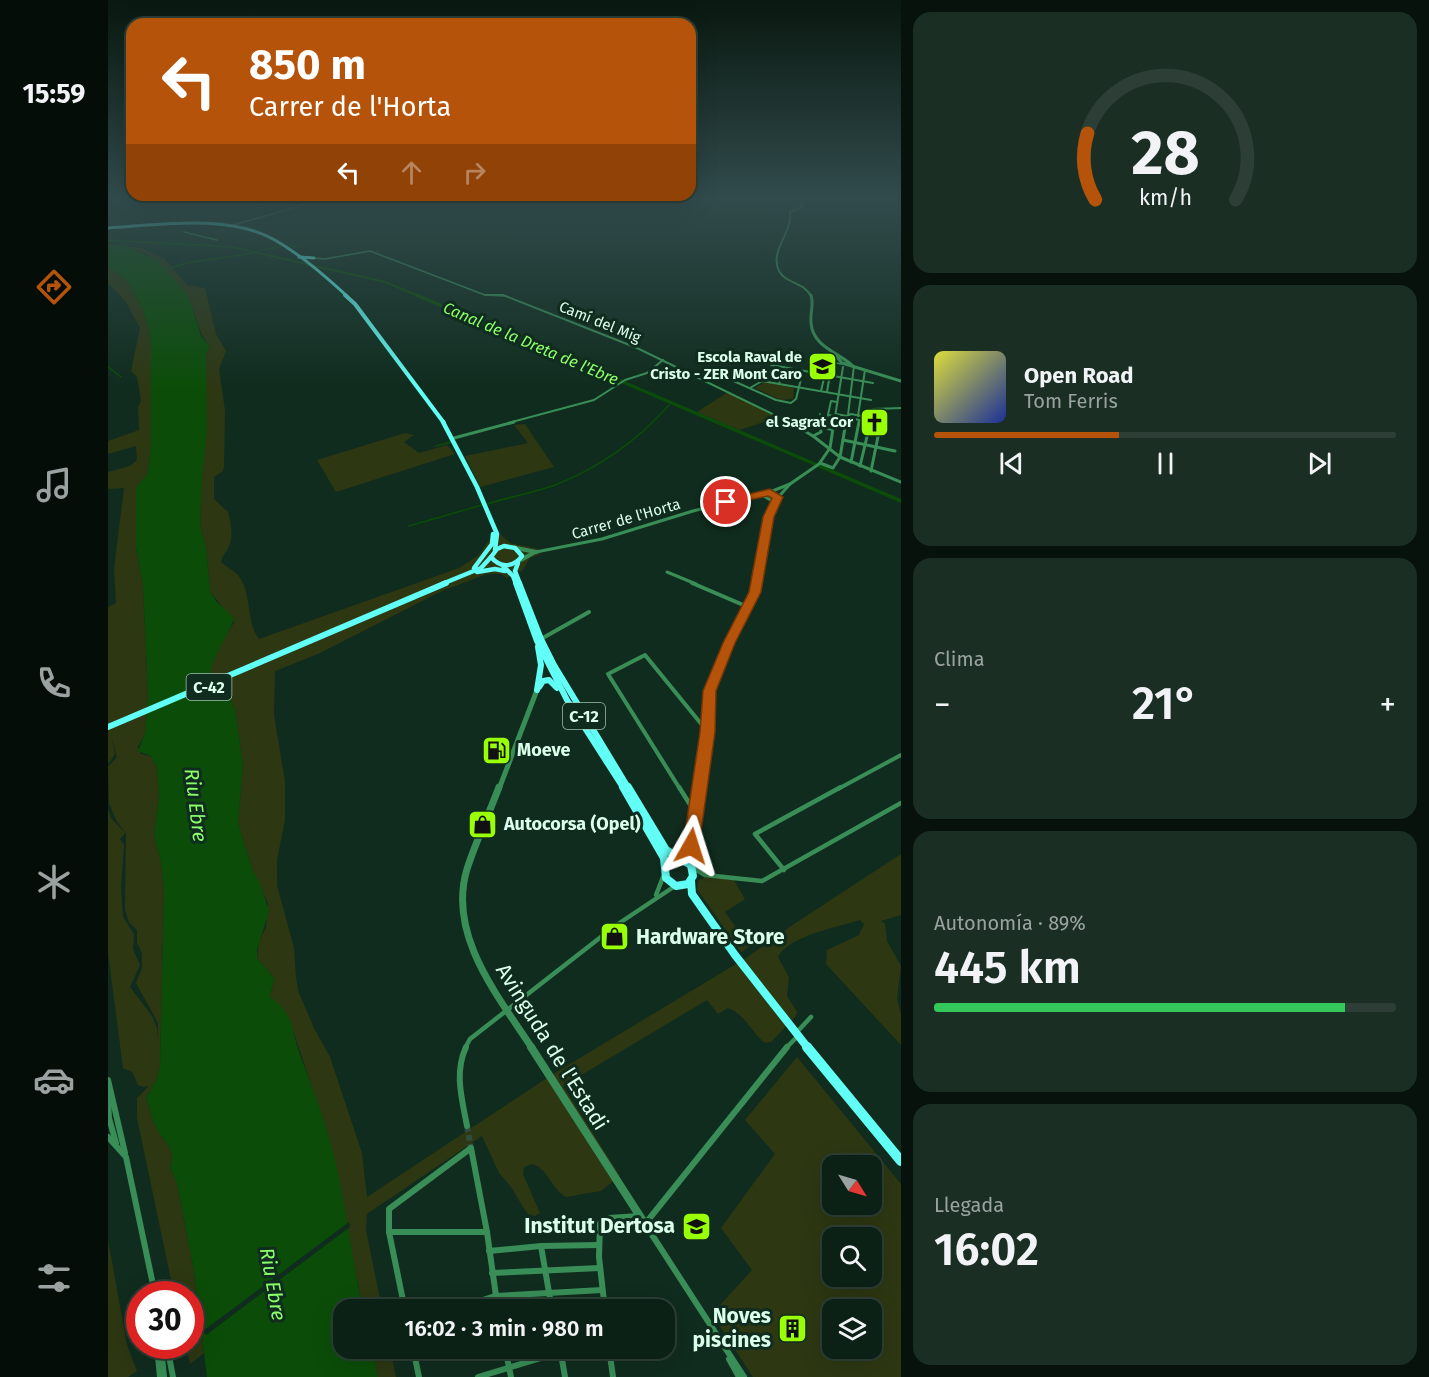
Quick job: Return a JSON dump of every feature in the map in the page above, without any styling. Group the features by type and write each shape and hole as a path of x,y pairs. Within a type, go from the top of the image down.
{"main road":[{"name":"C-12","path":"305,260 355,304 454,438 497,534 521,553 516,573 539,640 569,694 662,844 691,867"},
{"path":"452,579 474,567 489,549 494,536 489,523 490,518"},
{"path":"491,557 495,549 497,534"},
{"path":"495,549 513,547"},
{"name":"C-12","path":"491,557 512,573 539,640 567,700 664,858 663,875"},
{"name":"C-42","path":"108,729 484,566 491,557"},
{"path":"501,566 520,561"},
{"name":"C-42","path":"309,642 487,567 501,566"},
{"path":"477,572 495,568 505,571 516,584"},
{"path":"537,690 541,665 539,640"},
{"path":"537,690 543,681 552,680 567,700"},
{"path":"663,865 670,858 678,857"},
{"path":"691,867 693,894 735,955 797,1035 901,1161"},
{"path":"663,875 668,881 693,894"},
{"path":"676,886 691,881"}],"street":[{"name":"Camí del Mig","path":"394,260 485,295 503,296 541,309 663,360 779,416 813,436 840,457 901,482"},
{"path":"777,260 782,276 802,285 811,294 813,305 811,325 823,345 844,363"},
{"path":"454,438 594,400 623,382 647,373 663,360"},
{"path":"827,392 832,362 844,363 901,381"},
{"path":"844,363 829,450 819,464 833,468 840,457 854,366"},
{"path":"771,365 873,383"},
{"path":"779,384 784,367"},
{"path":"697,376 709,370 776,400 791,403 796,399 803,370"},
{"path":"858,416 865,370"},
{"path":"821,391 825,374"},
{"path":"751,376 762,381 871,400"},
{"path":"750,388 762,381"},
{"path":"833,430 827,429 828,415 831,401 837,402"},
{"path":"871,418 873,409 901,408"},
{"path":"871,471 883,410"},
{"path":"813,436 820,432 820,414"},
{"path":"828,415 847,417 881,426"},
{"path":"847,417 858,416 882,420"},
{"path":"851,462 859,422"},
{"path":"860,466 867,445 870,424"},
{"path":"843,440 896,450"},
{"name":"Carrer de l'Horta","path":"536,552 598,540 700,509 769,492 790,484 819,464"},
{"path":"790,484 777,497 768,517 759,580 729,643 710,691 708,732 694,811 691,867 705,875 762,881 901,803"},
{"path":"769,492 777,497"},
{"path":"769,492 774,502"},
{"path":"761,494 771,498"},
{"path":"513,547 536,552"},
{"path":"520,561 536,552"},
{"path":"667,572 748,607"},
{"path":"539,640 589,612"},
{"path":"694,811 608,674 645,655 708,732"},
{"name":"Avinguda de l'Estadi","path":"537,690 467,870 462,893 463,917 470,943 484,974 506,1009 723,1348 744,1377"},
{"path":"784,870 755,834 901,755"},
{"path":"678,857 684,856 691,846"},
{"path":"654,898 663,875"},
{"path":"691,881 705,875"},
{"path":"467,1126 458,1075 458,1062 470,1039 506,1009 654,898 676,886"},
{"path":"645,1224 811,1017"},
{"path":"108,1080 131,1174 152,1281"},
{"path":"108,1097 108,1116 118,1146"},
{"path":"108,1137 126,1157"},
{"path":"403,1299 389,1232 389,1209 471,1148 487,1232 496,1299"},
{"path":"603,1299 600,1268 600,1223 603,1219 639,1215"},
{"path":"389,1232 487,1232"},
{"path":"489,1251 541,1246 599,1245"},
{"path":"541,1246 550,1299"},
{"path":"492,1273 600,1268"},
{"path":"486,1299 495,1296 602,1290"},
{"path":"723,1348 739,1377"},
{"path":"160,1359 162,1377"},
{"path":"170,1359 173,1377"},
{"path":"415,1359 419,1377"},
{"path":"507,1359 511,1377"},
{"path":"478,1377 534,1359"},
{"path":"562,1359 566,1377"},
{"path":"611,1359 613,1377"}],"shaded area":[{"path":"155,260 166,260 187,285 205,288 216,334 226,351 219,369 225,410 224,466 223,471 214,477 214,499 228,512 231,535 230,544 221,562 236,573 244,585 252,625 259,639 459,568 479,555 491,537 500,534 510,543 539,549 541,554 530,558 522,571 507,578 501,574 487,574 442,591 318,654 275,671 274,715 285,781 285,820 277,860 277,885 294,948 299,993 330,1057 362,1153 367,1197 550,1076 746,958 901,854 901,915 881,921 885,924 887,941 901,966 897,999 901,1014 901,1045 826,964 827,950 859,935 864,924 860,920 827,929 792,943 778,957 789,977 787,996 797,1012 771,1042 765,1043 734,1011 728,1008 718,1014 707,1000 563,1086 620,1176 601,1191 566,1197 556,1189 541,1169 531,1164 524,1167 523,1174 540,1213 535,1216 528,1214 499,1173 482,1136 367,1214 366,1230 380,1299 361,1299 328,1134 292,1028 270,997 274,978 257,958 259,942 266,927 268,903 253,871 238,823 243,765 235,710 227,691 212,684 210,676 213,660 234,622 210,591 206,547 200,525 206,353 210,347 201,332 188,299"},
{"path":"108,266 127,281 142,307 151,344 151,446 148,473 141,482 136,548 143,585 148,694 145,734 138,747 141,754 151,756 157,767 159,798 154,835 161,862 164,890 160,1067 157,1079 146,1098 155,1126 171,1153 170,1168 177,1183 195,1281 171,1281 137,1118 137,1098 149,1086 138,1085 132,1072 123,1068 108,953 108,809 111,818 125,833 120,839 124,845 121,887 123,917 134,934 133,949 140,965 130,987 152,1016 157,1028 158,1039 158,1023 136,983 142,968 142,953 137,943 137,930 129,922 125,910 126,834 116,820 109,803 108,767 117,757 111,735 115,754 108,764 108,607 116,603 114,568 124,488 108,489 108,472 130,466 137,460 136,446 108,454 108,441 139,430 138,407 141,401 137,377 131,371 140,328 126,302 108,283"},
{"path":"765,382 794,388 793,399 780,400 755,388"},
{"path":"728,392 779,417 739,430 697,412"},
{"path":"525,424 554,467 480,487 465,456 528,443 514,425"},
{"path":"405,433 414,435 404,442 419,453 447,445 455,454 336,492 317,460"},
{"path":"705,877 734,880 745,899 725,912 750,947 741,952 697,889 698,881"},
{"path":"797,1057 877,1155 822,1155 822,1215 882,1215 882,1161 901,1184 901,1377 753,1377 712,1314 752,1270 721,1228 775,1154 745,1120"},
{"path":"108,1240 126,1339 126,1359 132,1359 137,1371 128,1377 108,1377"},
{"path":"375,1359 392,1359 396,1377 378,1377"}],"water":[{"name":"Riu Ebre","path":"108,260 157,260 189,297 201,336 210,347 206,353 207,431 200,525 206,547 210,591 216,601 234,618 213,662 211,679 215,686 227,691 235,710 243,765 238,823 253,871 260,883 269,911 257,950 257,958 274,978 270,997 284,1009 291,1023 325,1124 339,1177 361,1299 333,1299 333,1359 375,1359 378,1377 207,1377 204,1353 204,1281 195,1281 177,1183 170,1168 171,1153 155,1126 146,1098 157,1079 160,1067 164,890 161,862 154,835 159,798 157,767 151,756 138,751 145,733 148,694 143,585 136,548 136,488 148,473 151,446 151,344 142,307 127,281 108,266"},
{"path":"622,380 901,499 901,503 619,382"}],"pier":[{"path":"349,1222 350,1227 206,1335 204,1330"}],"waterway":[{"path":"164,270 205,260"},
{"name":"Canal de la Dreta de l'Ebre","path":"290,260 385,282 419,296"},
{"name":"Canal de la Dreta de l'Ebre","path":"416,295 626,383"},
{"path":"108,367 121,377"},
{"path":"487,504 547,488 587,470 631,441 669,405"},
{"path":"436,446 451,442"},
{"path":"409,526 482,505"}],"tunnel":[{"path":"467,1126 471,1148"}],"place":[{"name":"Escola Raval de Cristo - ZER Mont Caro","path":"823,366"},
{"name":"el Sagrat Cor","path":"874,422"},
{"name":"Moeve","path":"496,750"},
{"name":"Autocorsa (Opel)","path":"483,824"},
{"name":"Hardware Store","path":"615,937"},
{"name":"Institut Dertosa","path":"696,1226"},
{"name":"Noves piscines","path":"792,1328"}],"route":[{"path":"691,846 694,811 708,732 710,691 729,643 755,592 759,580 768,517 777,497 770,492 726,502"}]}
